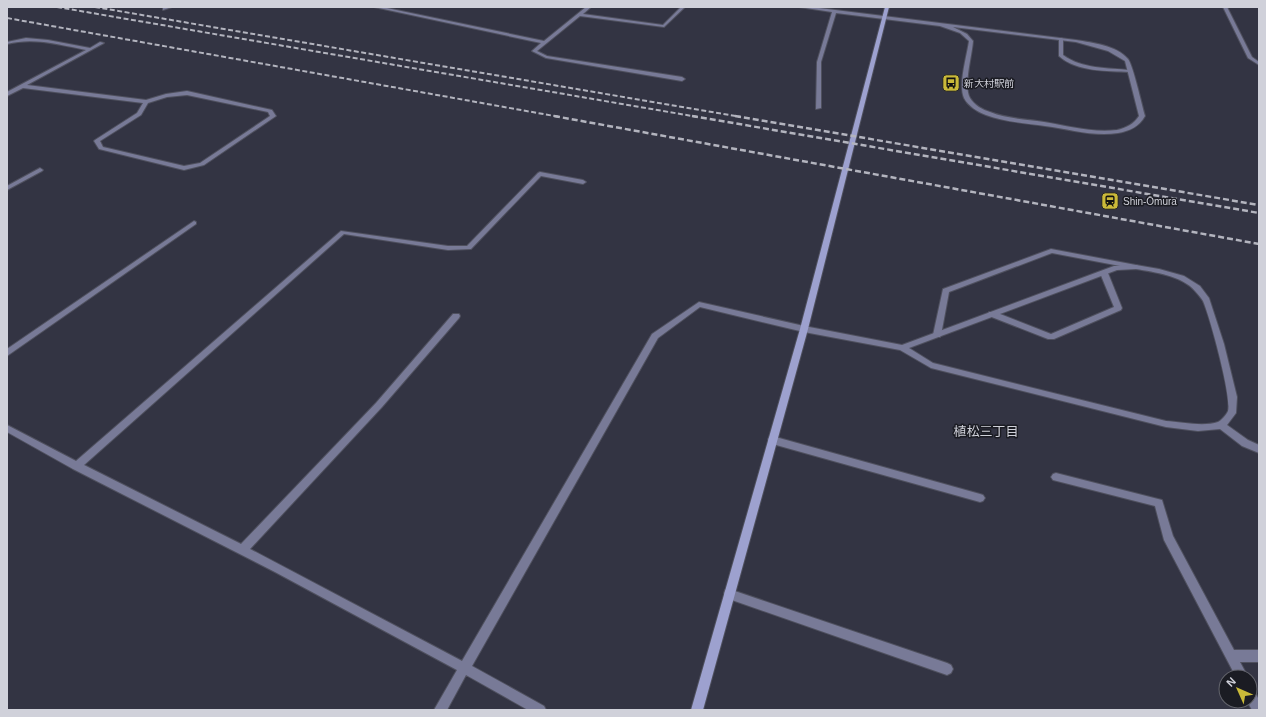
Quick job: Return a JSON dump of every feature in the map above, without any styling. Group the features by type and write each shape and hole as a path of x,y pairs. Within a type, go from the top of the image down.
{"street":[{"path":"376,7 544,42"},
{"path":"589,7 534,51 546,57 682,79"},
{"path":"579,15 664,26 682,7"},
{"path":"801,7 814,8 1061,39 1095,45 1112,50 1127,61 1142,116 1139,122 1128,128 1112,132 1087,131 1002,118 988,113 974,106 967,98 965,90 971,41 968,36 940,24"},
{"path":"697,710 804,329 887,7"},
{"path":"1225,7 1250,58 1259,64"},
{"path":"818,108 819,62 834,11"},
{"path":"1061,39 1061,56 1067,61 1078,64 1130,71"},
{"path":"7,43 12,41 30,40 90,49"},
{"path":"7,94 102,43"},
{"path":"22,86 146,102 166,96 187,93 270,111 273,116 202,164 184,168 101,148 97,141 139,114 146,102"},
{"path":"7,188 40,170"},
{"path":"76,466 343,232 448,248 469,248 540,174 584,182"},
{"path":"7,354 194,223"},
{"path":"440,710 463,667 655,336 699,304 804,329 902,348 930,366 1166,424 1198,428 1221,425 1232,414 1233,397 1220,344 1206,300 1197,288 1181,278 1159,271 1051,251 946,291 937,335"},
{"path":"902,348 1116,268 1136,267"},
{"path":"992,314 1051,337 1118,308 1104,273"},
{"path":"242,550 379,405 456,316"},
{"path":"1221,425 1245,443 1259,449"},
{"path":"7,428 76,466 242,550 463,667 540,710"},
{"path":"772,440 980,498"},
{"path":"1056,478 1159,503 1168,537 1238,669"},
{"path":"730,594 947,669"},
{"path":"1232,656 1259,656"}],"railway":[{"path":"57,7 698,117"},
{"path":"95,7 741,117"},
{"path":"7,18 560,117"},
{"path":"554,116 1259,244"},
{"path":"692,116 1259,213"},
{"path":"735,116 1259,205"}],"place":[{"name":"新大村駅前","path":"951,83"},
{"name":"Shin-Ōmura","path":"1110,201"}],"district":[{"name":"植松三丁目","path":"986,431"}]}
